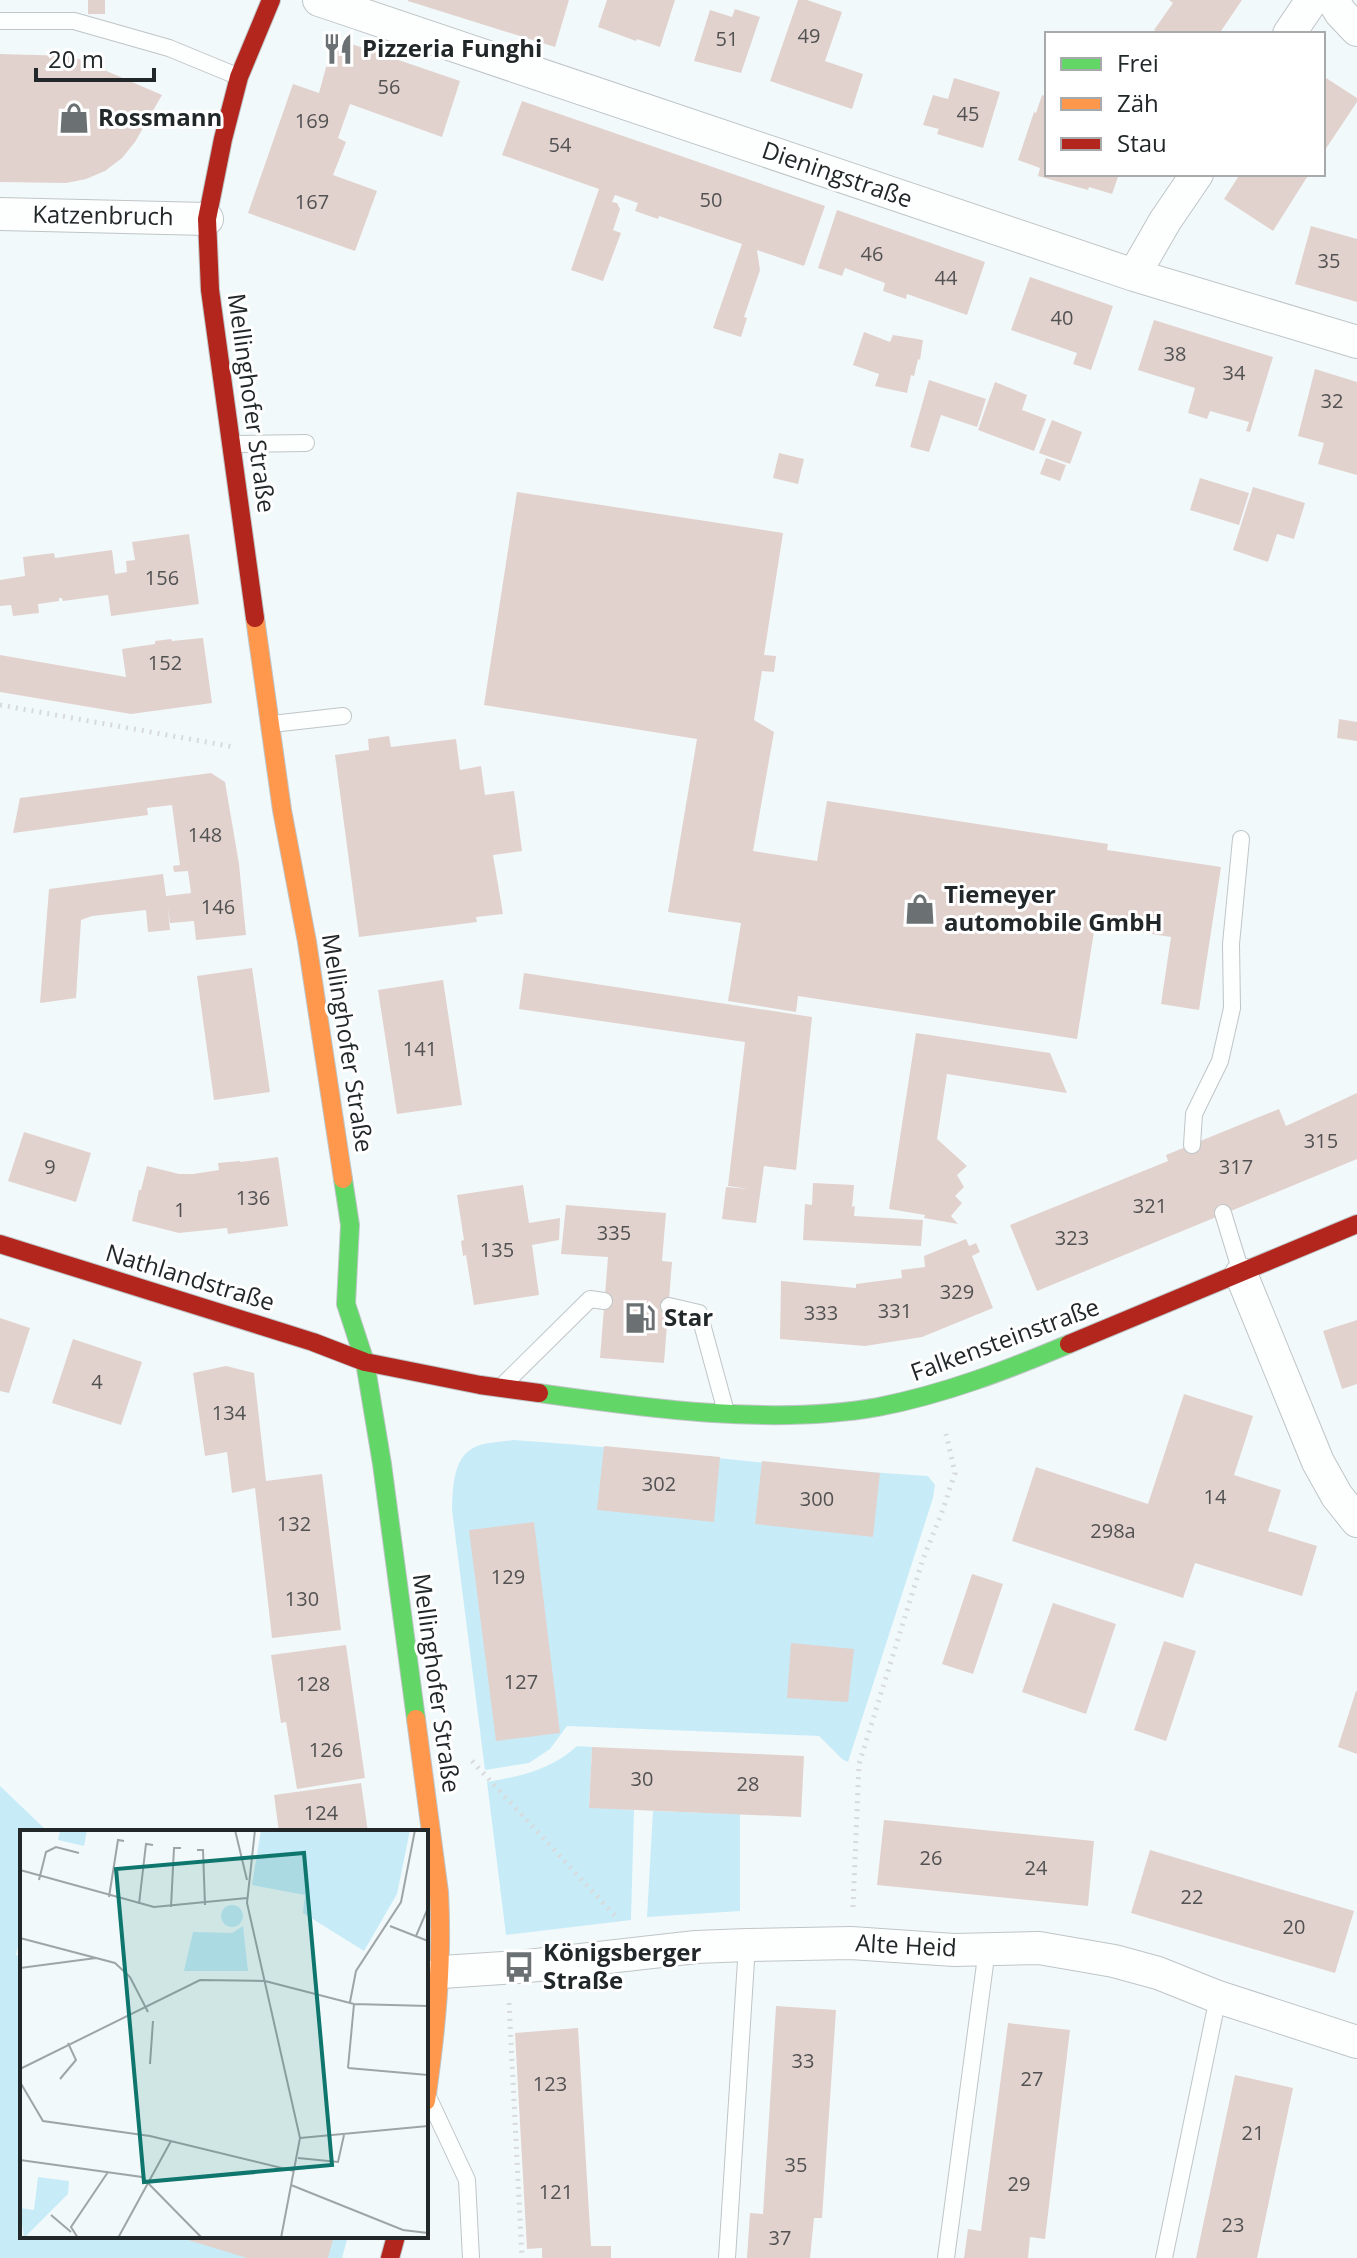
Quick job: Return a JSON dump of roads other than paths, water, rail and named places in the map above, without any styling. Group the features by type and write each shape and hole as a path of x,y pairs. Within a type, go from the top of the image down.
{"main road":[{"name":"Mellinghofer Straße","path":"271,0 239,77 223,139 207,219 210,290 282,810 307,942 350,1225 346,1304 365,1362 382,1464 439,1892 443,1932 442,1972 428,2088"},
{"name":"Falkensteinstraße","path":"365,1362 501,1388 726,1413 824,1413 886,1405 936,1394 1010,1369 1357,1224"},
{"name":"Nathlandstraße","path":"0,1244 313,1342 365,1362"},
{"path":"390,2258 395,2238"}],"street":[{"name":"Dieningstraße","path":"319,0 1134,275 1357,342"},
{"path":"1290,32 1312,0"},
{"path":"1333,0 1357,30"},
{"path":"1134,275 1196,176"},
{"name":"Katzenbruch","path":"0,214 207,219"},
{"path":"1241,1274 1318,1462 1337,1496 1357,1521"},
{"name":"Alte Heid","path":"442,1972 508,1968 696,1947 851,1943 954,1950 1039,1948 1114,1961 1158,1973 1218,1997 1357,2042"}],"lane":[{"path":"0,21 74,21 169,48 239,77"},
{"path":"232,444 306,443"},
{"path":"271,724 343,716"},
{"path":"1192,1145 1194,1114 1220,1061 1232,1008 1231,944 1241,839"},
{"path":"1223,1213 1241,1274"},
{"path":"501,1388 590,1299 604,1301"},
{"path":"669,1306 699,1313 726,1413"},
{"path":"727,2258 747,1945"},
{"path":"946,2258 987,1949"},
{"path":"1164,2258 1218,1997"},
{"path":"428,2096 467,2180 471,2258"}],"place":[{"name":"Pizzeria Funghi","path":"338,49"},
{"name":"Rossmann","path":"74,118"},
{"name":"Tiemeyer automobile GmbH","path":"920,909"},
{"name":"Star","path":"640,1318"},
{"name":"Königsberger Straße","path":"519,1967"}]}
